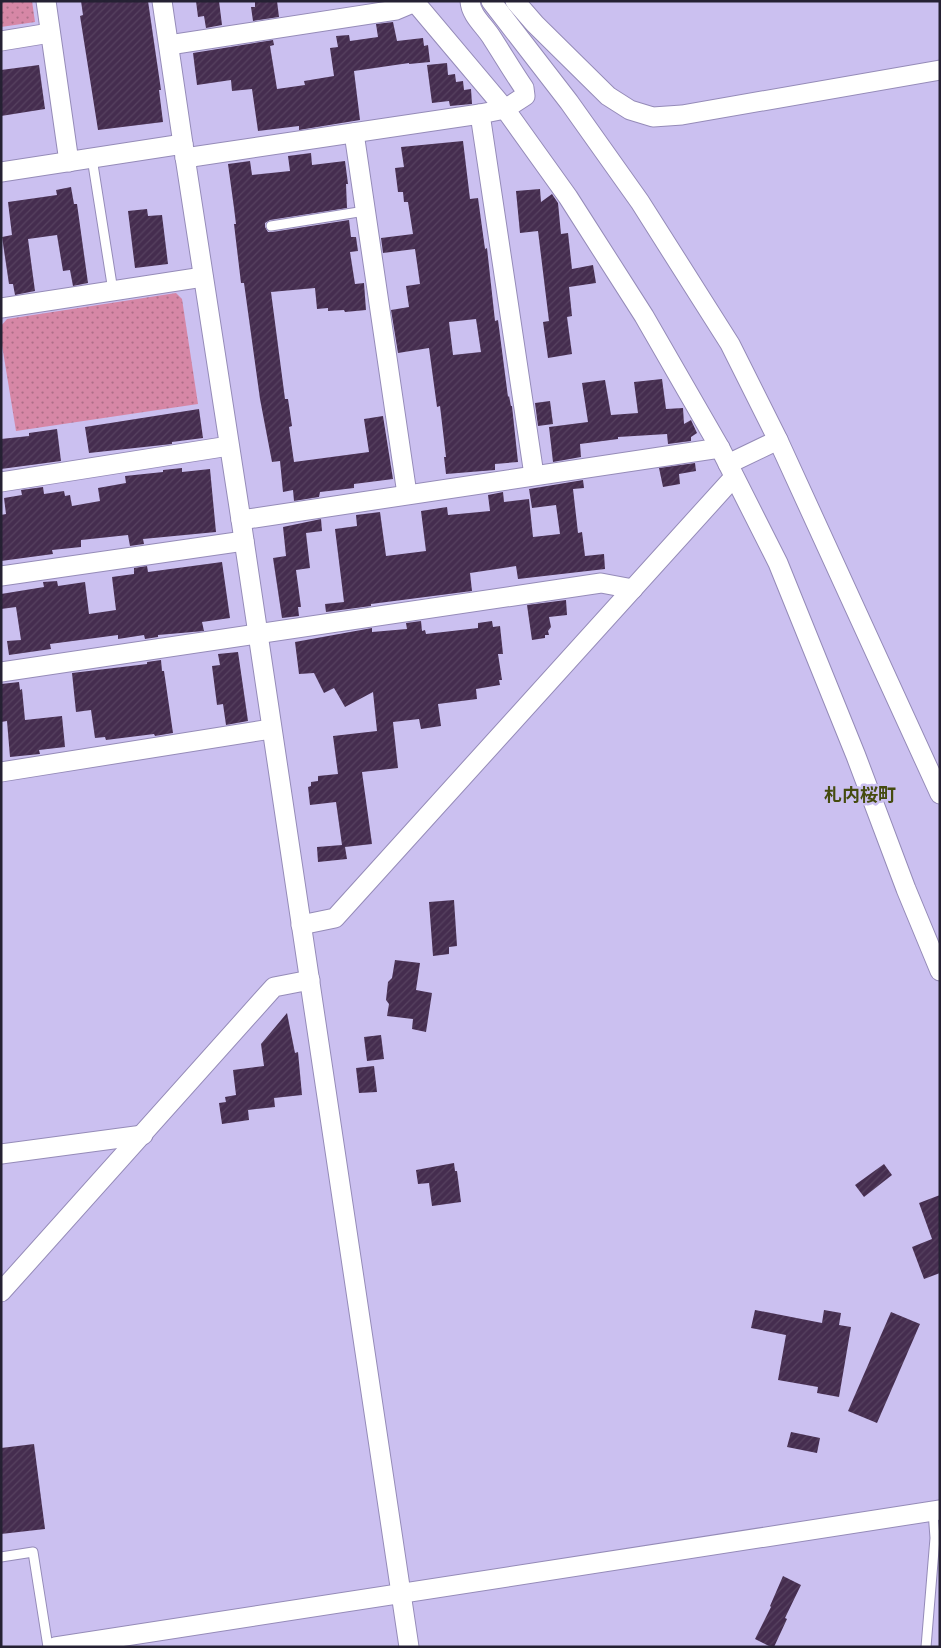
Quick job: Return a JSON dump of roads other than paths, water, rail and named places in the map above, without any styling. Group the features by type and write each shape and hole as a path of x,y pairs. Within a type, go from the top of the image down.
{"street":[{"path":"46,1 69,162"},
{"path":"162,1 409,1647"},
{"path":"1,172 92,158 184,151 354,133 505,109 524,96 524,88 477,18 470,6 470,1"},
{"path":"491,1 569,102 640,202 730,344 778,440 940,794"},
{"path":"515,1 535,24 608,96 630,110 653,117 682,115 940,70"},
{"path":"169,45 396,10 415,2 505,109 568,197 644,316 727,463 778,562 940,971"},
{"path":"1,41 50,33"},
{"path":"480,114 534,475"},
{"path":"354,133 407,494"},
{"path":"1,308 203,277"},
{"path":"241,520 534,475 727,463 778,440"},
{"path":"1,482 229,446"},
{"path":"301,925 335,918 633,589 727,463"},
{"path":"1,576 244,541"},
{"path":"1,672 601,583 633,589"},
{"path":"1,772 271,729"},
{"path":"1,1292 274,987 310,980"},
{"path":"1,1154 143,1135"},
{"path":"55,1647 936,1511"}],"lane":[{"path":"92,158 113,291"},
{"path":"271,226 365,211"},
{"path":"926,1647 936,1511"},
{"path":"1,1557 33,1552 48,1647"}],"district":[{"name":"札内桜町","path":"860,795"}]}
